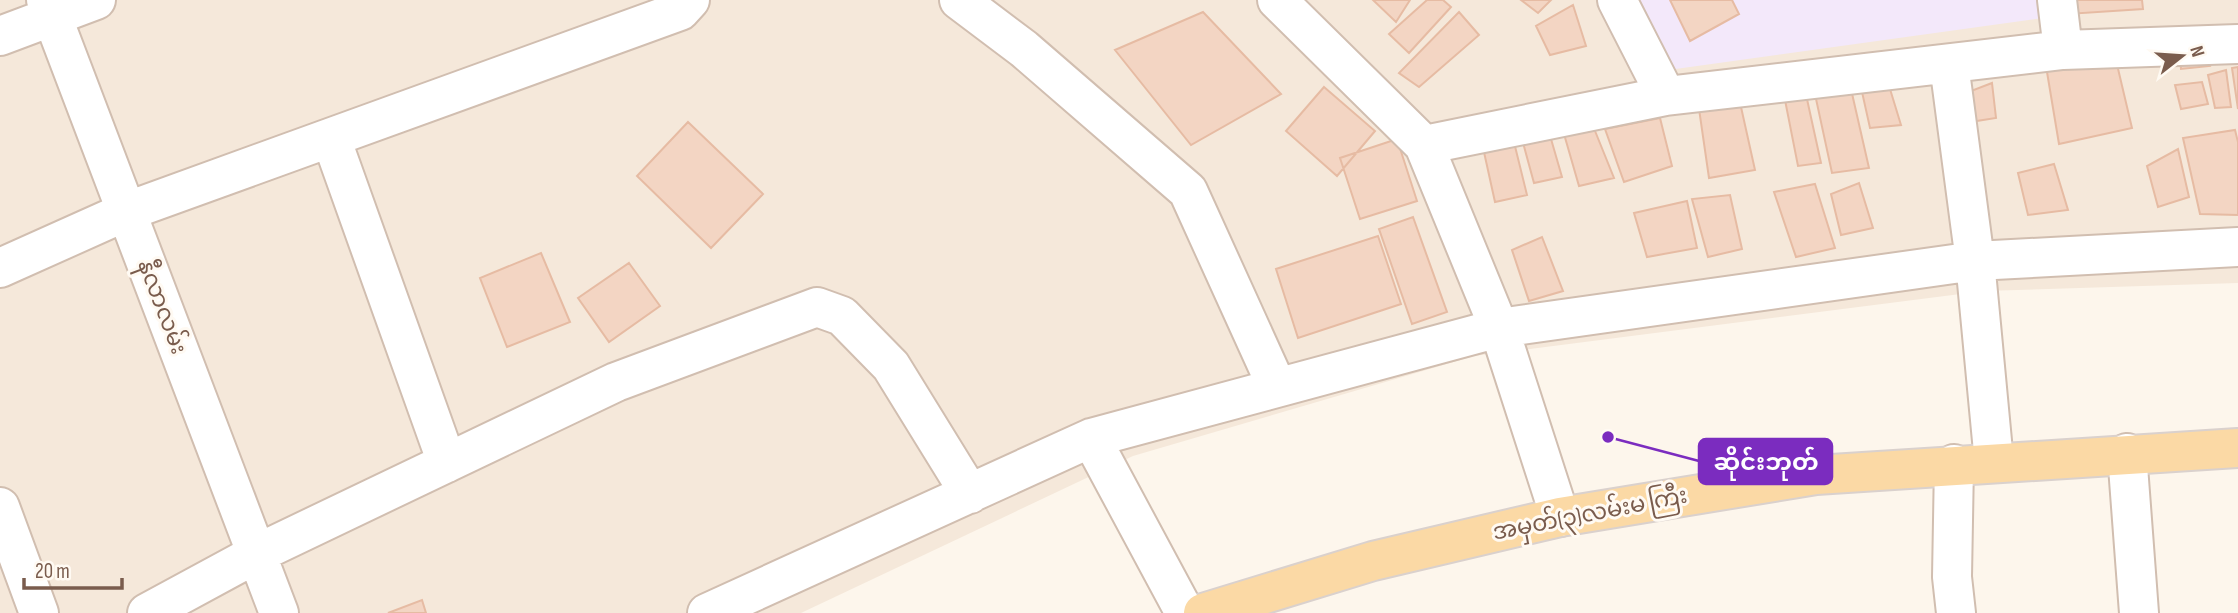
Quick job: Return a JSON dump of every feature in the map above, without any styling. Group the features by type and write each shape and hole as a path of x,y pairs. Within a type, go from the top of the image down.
{"main road":[{"name":"အမှတ်(၃)လမ်းမ ကြီး","path":"1203,613 1373,561 1560,517 1816,475 1954,464 2238,448"}],"street":[{"path":"0,36 49,8 96,0"},
{"path":"0,268 125,212 680,11 690,0"},
{"path":"959,0 1024,48 1188,191 1277,387"},
{"path":"1277,0 1424,145 1499,328 1560,517"},
{"path":"1617,0 1666,96"},
{"path":"2057,0 2063,50"},
{"name":"နီလာလမ်း","path":"49,8 279,613"},
{"path":"1424,145 1666,96 2063,50 2238,44"},
{"path":"1948,64 1975,261 1994,462"},
{"path":"331,138 447,463"},
{"path":"707,613 1091,438 1499,328 1975,261 2238,247"},
{"path":"147,613 256,554 617,382 817,307 842,316 891,366 970,494"},
{"path":"1091,438 1185,613"},
{"path":"2127,453 2139,613"},
{"path":"1954,464 1952,578 1956,613"},
{"path":"0,507 39,613"}],"shaded area":[{"path":"0,0 2238,0 2238,283 1984,291 1474,356 1133,456 801,613 0,613"},
{"path":"1639,0 2040,0 2043,18 1661,71"}],"building":[{"path":"1373,0 1410,0 1396,22"},
{"path":"1427,0 1443,0 1451,7 1409,53 1389,34"},
{"path":"1521,0 1551,0 1538,13"},
{"path":"1670,0 1732,0 1739,14 1690,41"},
{"path":"2074,0 2142,0 2143,9 2068,14"},
{"path":"1573,5 1586,46 1550,55 1536,26"},
{"path":"1203,12 1281,94 1191,145 1115,50"},
{"path":"1459,12 1479,35 1419,87 1399,73"},
{"path":"2204,45 2210,66 2181,69 2179,46"},
{"path":"2115,56 2132,128 2059,144 2046,66"},
{"path":"2238,67 2238,109 2232,68"},
{"path":"2226,70 2231,107 2215,108 2208,75"},
{"path":"1848,76 1869,168 1832,173 1813,85"},
{"path":"2202,82 2208,104 2181,109 2175,85"},
{"path":"1992,83 1996,118 1970,122 1963,94"},
{"path":"1324,87 1375,131 1337,176 1286,131"},
{"path":"1890,89 1901,125 1870,128 1862,92"},
{"path":"1805,90 1821,163 1798,166 1784,95"},
{"path":"1739,98 1755,170 1709,178 1698,102"},
{"path":"1660,118 1672,166 1624,182 1605,129"},
{"path":"688,122 763,194 711,248 637,176"},
{"path":"1510,126 1527,195 1495,202 1482,143"},
{"path":"1593,126 1614,178 1579,186 1564,134"},
{"path":"2235,130 2238,142 2238,215 2200,214 2183,138"},
{"path":"1549,132 1562,177 1534,183 1522,139"},
{"path":"1397,139 1417,201 1360,219 1340,158"},
{"path":"2178,149 2189,197 2158,207 2147,166"},
{"path":"2054,164 2068,210 2028,215 2018,173"},
{"path":"1859,183 1873,228 1841,235 1831,194"},
{"path":"1815,184 1835,248 1796,257 1774,192"},
{"path":"1730,195 1742,249 1708,257 1692,199"},
{"path":"1687,201 1697,248 1647,257 1634,213"},
{"path":"1413,217 1447,312 1412,324 1379,229"},
{"path":"1378,236 1401,304 1298,338 1276,269"},
{"path":"1542,237 1563,291 1529,301 1512,250"},
{"path":"541,253 570,322 507,347 480,278"},
{"path":"629,263 660,306 609,342 578,298"},
{"path":"422,600 426,613 388,613"}],"place":[{"name":"ဆိုင်းဘုတ်","path":"1608,437"}]}
